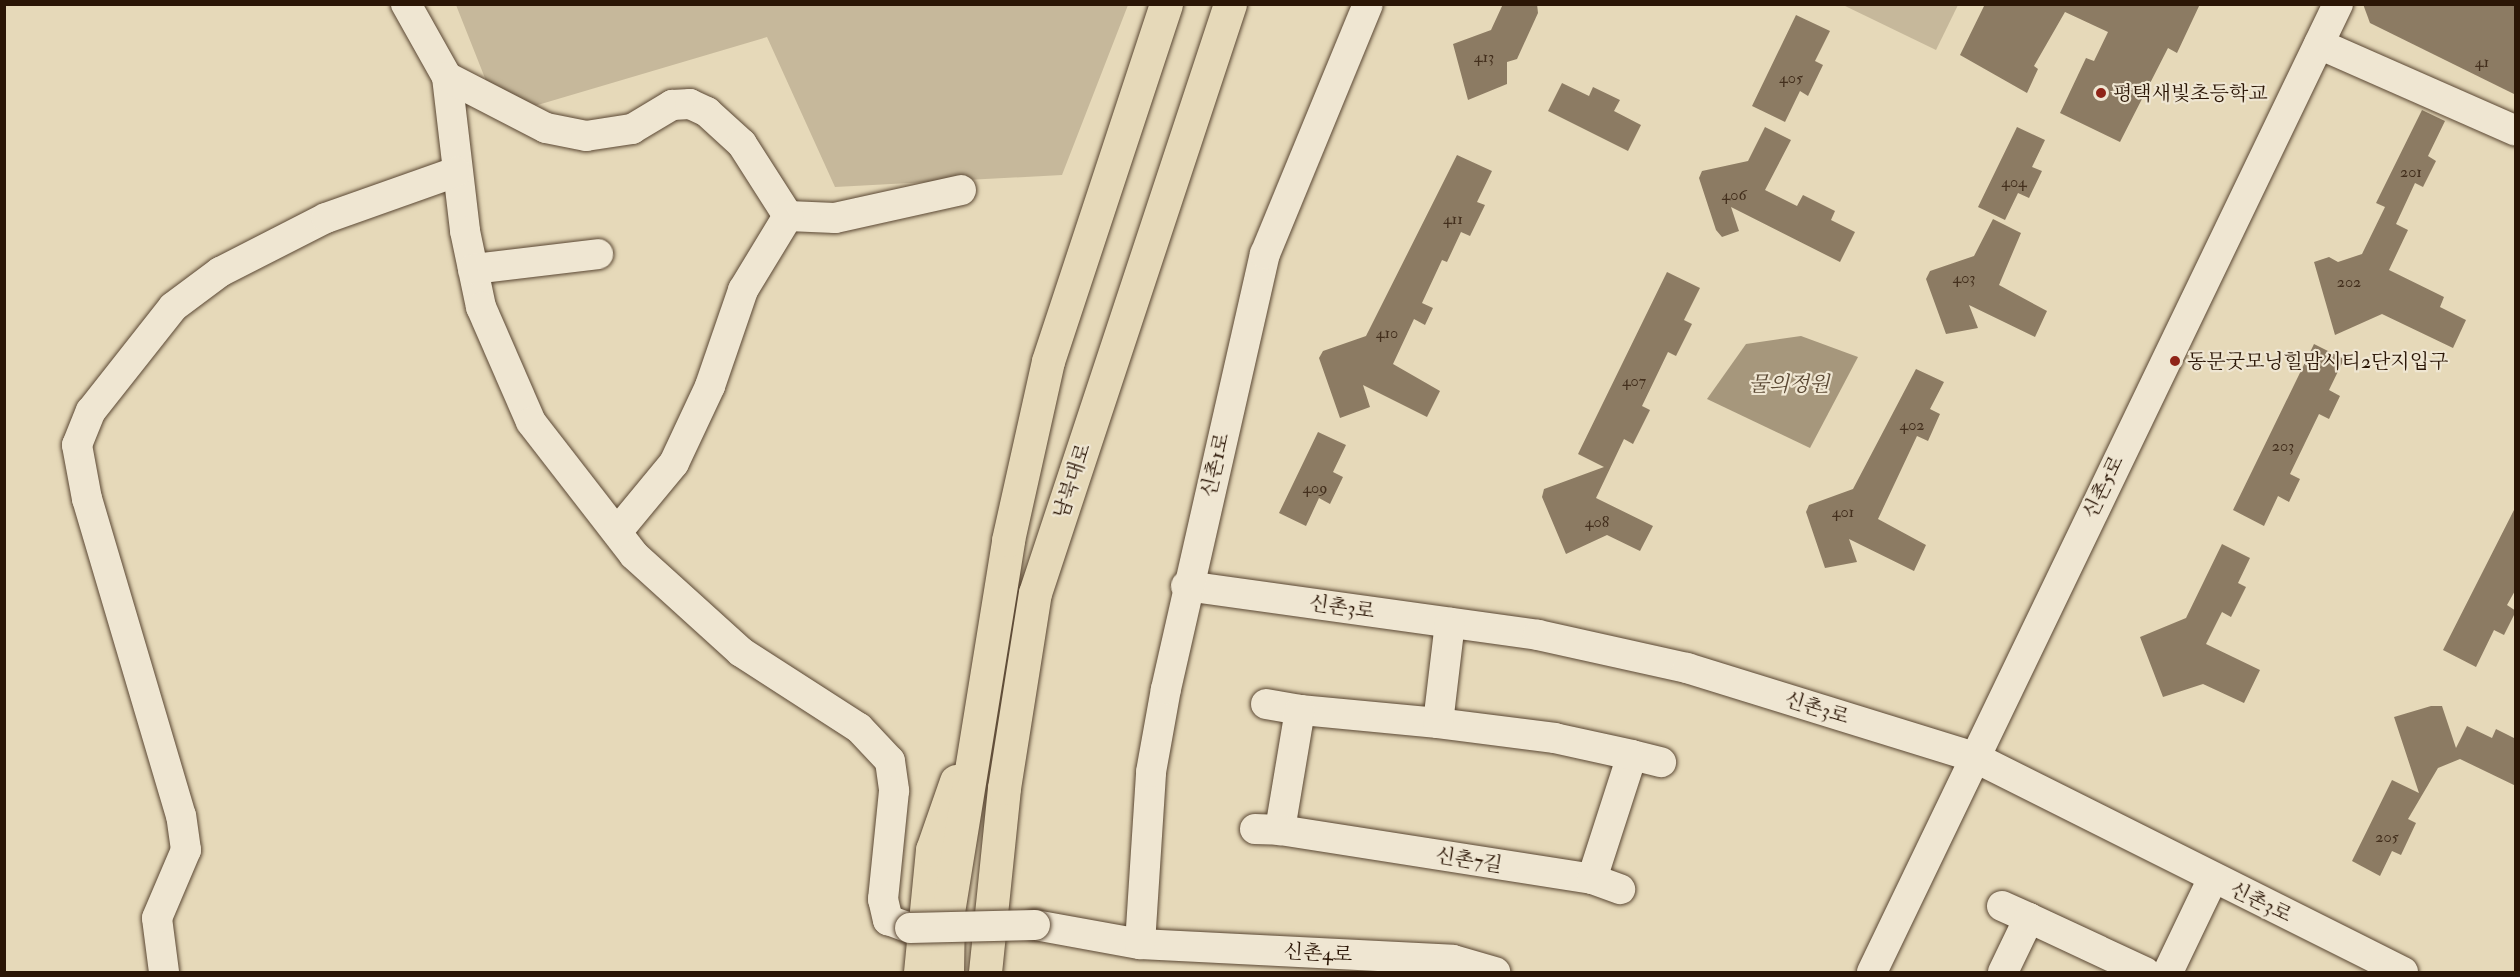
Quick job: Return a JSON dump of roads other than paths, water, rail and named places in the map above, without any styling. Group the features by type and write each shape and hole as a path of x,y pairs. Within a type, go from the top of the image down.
{"highway":[{"path":"947,972 948,912 1008,540 1048,361 1166,4"},
{"name":"남북대로","path":"985,972 1019,692 1035,593 1230,4"},
{"path":"1007,972 1028,732 1019,692"},
{"path":"920,972 932,850 977,729"}],"street":[{"path":"406,4 447,77 456,172 481,307 531,422 617,532 674,463 710,386 743,290 788,216"},
{"name":"신촌1로","path":"1140,944 1151,772 1186,586 1265,254 1368,4"},
{"name":"신촌5로","path":"1872,972 1972,756 2338,4"},
{"path":"2319,44 2516,131"},
{"path":"447,77 546,128 586,136 632,129 672,105 690,104 742,144 788,216"},
{"path":"164,972 157,918 186,850 181,816 87,499 77,445 91,411 173,307 220,272 326,218 456,172"},
{"path":"788,216 835,218 961,190"},
{"path":"473,269 598,254"},
{"name":"신촌4로","path":"617,532 634,555 741,652 859,728 891,761 894,791 883,899 888,920 910,928 1035,925 1140,944 1452,960 1495,972"},
{"name":"신촌3로","path":"1186,586 1538,635 1687,668 1972,756 2403,972"},
{"path":"1438,723 1450,623"},
{"path":"1266,704 1300,710 1438,723 1555,738 1661,762"},
{"name":"신촌7길","path":"1300,710 1267,829 1592,879 1620,889"},
{"path":"1592,879 1632,755"},
{"path":"2168,972 2212,878"},
{"path":"2002,906 2145,972"},
{"path":"2003,972 2030,918"}],"water":[{"name":"물의정원","path":"1801,336 1858,357 1810,448 1707,399 1746,344"}],"place":[{"name":"평택새빛초등학교","path":"2101,93"},
{"name":"동문굿모닝힐맘시티2단지입구","path":"2175,361"}]}
